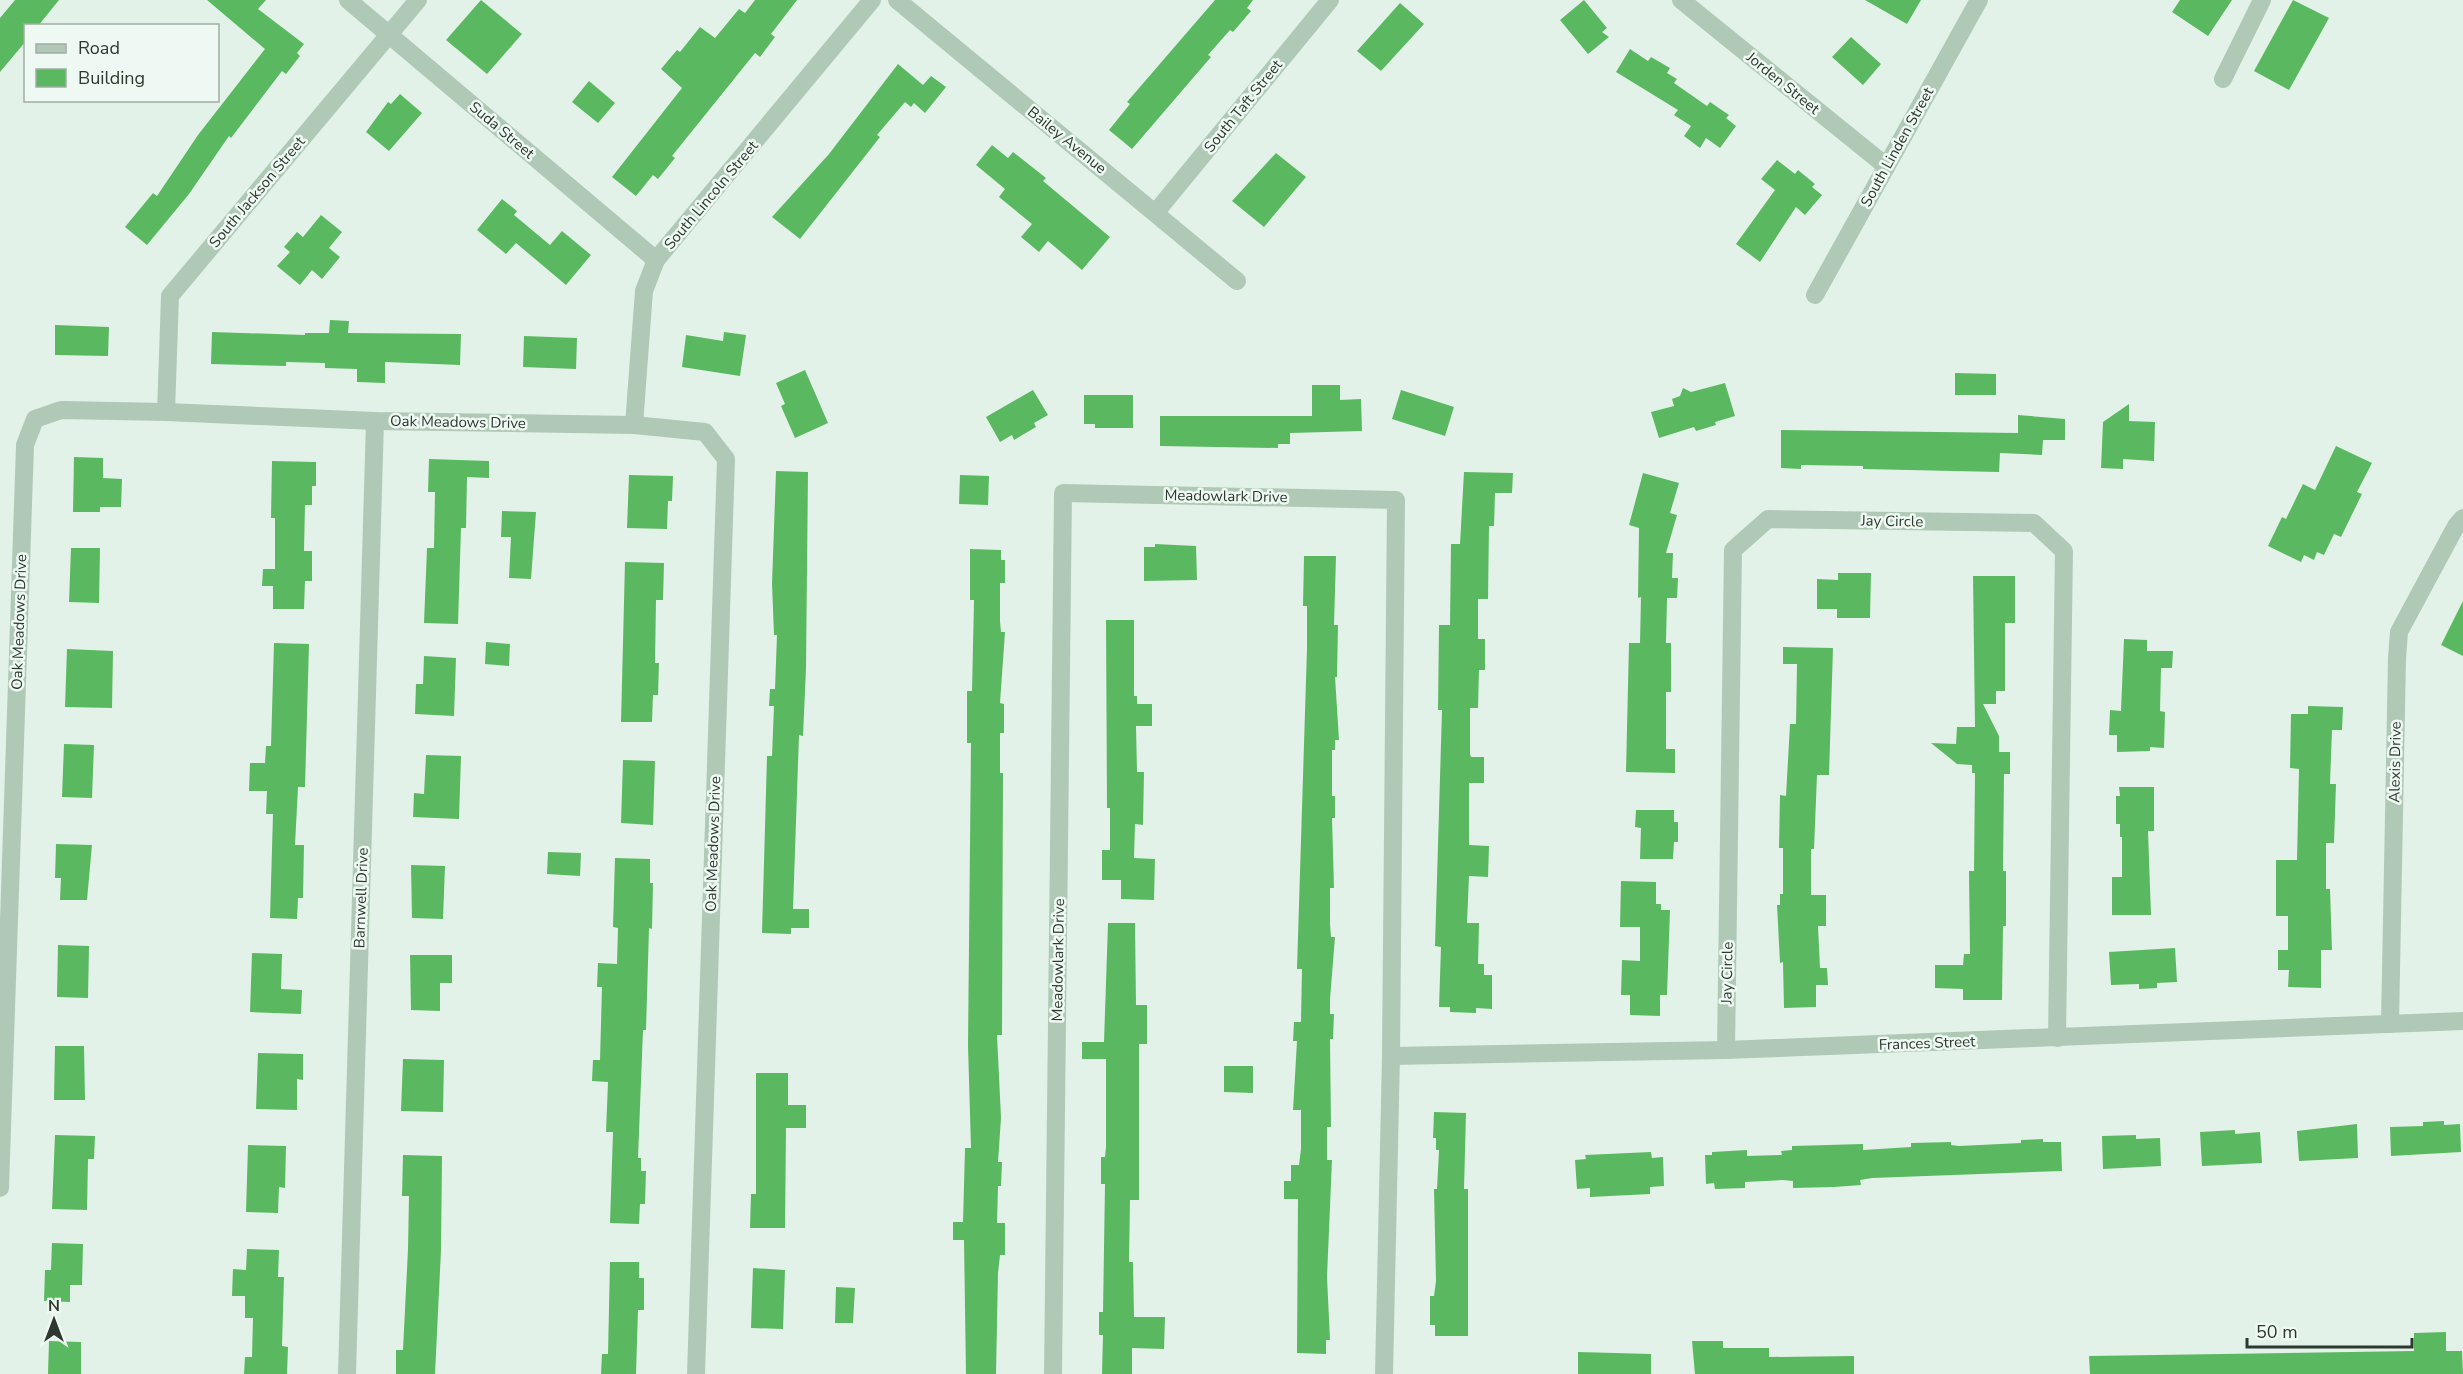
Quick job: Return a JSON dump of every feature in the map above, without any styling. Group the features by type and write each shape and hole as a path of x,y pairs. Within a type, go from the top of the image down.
{"street":[{"name":"Suda Street","path":"348,0 656,260"},
{"name":"South Jackson Street","path":"166,412 170,296 418,0"},
{"name":"South Lincoln Street","path":"634,425 644,291 656,260 872,0"},
{"name":"Bailey Avenue","path":"897,0 1237,281"},
{"name":"South Taft Street","path":"1156,213 1330,0"},
{"name":"Jorden Street","path":"1681,0 1886,166"},
{"name":"South Linden Street","path":"1815,295 1979,0"},
{"path":"2223,79 2262,0"},
{"name":"Oak Meadows Drive","path":"0,1188 25,445 35,419 61,410 166,412 375,421 634,425 705,432 726,459 696,1374"},
{"name":"Barnwell Drive","path":"346,1374 375,421"},
{"name":"Meadowlark Drive","path":"1053,1374 1063,493 1396,500 1391,1056 1384,1374"},
{"name":"Alexis Drive","path":"2390,1024 2399,632 2456,526 2463,518"},
{"name":"Jay Circle","path":"1726,1050 1733,550 1768,519 2034,523 2064,551 2057,1038"},
{"name":"Frances Street","path":"1391,1056 1726,1050 2463,1021"}],"building":[{"path":"15,0 59,0 40,24 24,24 24,43 0,72 0,18"},
{"path":"207,0 266,0 258,9 304,44 297,53 300,56 286,74 282,71 231,138 229,136 189,194 147,245 125,227 153,193 157,196 198,135 265,49"},
{"path":"481,0 522,34 487,74 446,40"},
{"path":"755,0 797,0 771,34 775,37 760,57 755,53 672,156 675,158 658,179 653,175 636,196 612,177 682,88 661,69 677,50 680,52 700,27 715,38 739,9 745,13"},
{"path":"1215,0 1253,0 1247,8 1251,11 1233,32 1230,30 1208,55 1211,57 1132,149 1109,130 1130,104 1127,102"},
{"path":"1584,0 1607,28 1602,32 1609,37 1588,54 1560,20"},
{"path":"1865,0 1921,0 1907,24"},
{"path":"2180,0 2232,0 2208,36 2172,12"},
{"path":"2293,0 2329,18 2289,90 2254,71"},
{"path":"1400,3 1424,24 1381,71 1357,51"},
{"path":"1851,37 1881,64 1863,85 1832,57"},
{"path":"1630,49 1648,61 1651,57 1670,68 1667,73 1677,79 1674,83 1707,106 1710,102 1729,115 1726,118 1736,126 1720,148 1706,138 1700,148 1684,136 1691,126 1674,115 1678,110 1616,72"},
{"path":"898,64 923,85 931,76 946,87 925,113 914,103 911,107 905,102 877,135 880,137 800,239 772,217 829,154"},
{"path":"589,81 615,103 598,123 572,102"},
{"path":"400,94 422,113 389,151 366,132 388,102 391,104"},
{"path":"992,145 1008,158 1013,152 1046,178 1043,181 1110,237 1082,270 1048,241 1039,252 1021,237 1032,224 999,197 1005,189 976,165"},
{"path":"1276,153 1306,177 1264,227 1232,201"},
{"path":"1777,160 1795,174 1798,170 1815,184 1812,187 1822,195 1805,215 1796,207 1760,262 1736,244 1775,190 1761,179"},
{"path":"502,199 517,211 514,215 550,245 562,231 591,255 566,285 516,243 506,254 477,230"},
{"path":"321,215 342,232 329,248 340,257 322,279 312,270 300,285 277,266 290,252 284,247 297,232 303,237"},
{"path":"330,320 349,321 348,333 461,334 460,365 385,362 385,383 357,382 357,369 325,368 325,363 286,362 286,366 211,364 212,332 305,335 305,333 329,333"},
{"path":"55,325 109,327 108,356 55,355"},
{"path":"724,332 746,335 740,376 682,367 686,335 723,341"},
{"path":"524,336 577,338 576,369 523,367"},
{"path":"805,370 828,423 795,438 781,406 785,404 776,383"},
{"path":"1955,373 1996,374 1996,395 1955,395"},
{"path":"1725,383 1735,416 1696,431 1694,427 1659,438 1651,412 1674,406 1672,399 1680,396 1683,388 1691,392"},
{"path":"1312,385 1340,385 1340,400 1361,399 1362,431 1290,433 1290,444 1278,444 1278,448 1160,446 1160,416 1312,416"},
{"path":"1033,390 1048,415 1034,423 1036,427 1014,440 1012,435 1000,442 986,417"},
{"path":"1401,390 1454,407 1445,436 1392,419"},
{"path":"1084,395 1133,395 1133,428 1095,428 1095,424 1084,424"},
{"path":"2129,404 2129,421 2155,422 2154,461 2123,459 2123,469 2101,468 2103,422"},
{"path":"2018,415 2065,419 2065,440 2043,440 2042,455 2000,453 1999,472 1863,469 1863,466 1801,465 1801,469 1781,468 1781,430 2018,433"},
{"path":"2336,446 2372,463 2357,492 2362,494 2341,537 2334,534 2324,555 2317,552 2314,560 2304,555 2301,562 2268,546 2282,517 2286,519 2303,484 2315,490"},
{"path":"74,457 103,458 103,478 122,479 121,507 100,507 100,512 73,512"},
{"path":"429,459 489,461 489,478 467,477 466,528 461,528 458,624 424,623 427,548 434,548 435,492 428,492"},
{"path":"272,461 316,462 316,486 312,486 312,505 305,505 304,551 312,551 312,581 305,581 304,609 273,609 273,586 262,586 263,569 275,569 275,518 271,518"},
{"path":"776,471 808,472 806,669 803,736 799,735 793,909 809,909 809,928 791,928 791,934 762,933 767,756 772,756 774,706 769,706 770,689 775,689 777,635 774,635 772,584"},
{"path":"1464,472 1513,473 1512,493 1495,493 1494,526 1489,526 1488,599 1478,599 1478,639 1485,639 1485,670 1479,670 1478,708 1470,708 1470,754 1471,757 1484,757 1484,783 1469,783 1469,845 1489,846 1488,877 1469,876 1467,923 1479,923 1478,964 1484,964 1484,975 1492,975 1492,1009 1476,1008 1476,1013 1450,1012 1450,1007 1439,1007 1441,947 1435,946 1442,710 1438,710 1439,625 1450,625 1451,544 1460,544"},
{"path":"1643,473 1679,483 1670,513 1677,515 1666,553 1673,553 1672,578 1678,578 1677,598 1667,598 1666,643 1671,643 1671,692 1666,692 1666,749 1675,749 1675,773 1626,772 1629,643 1640,643 1641,597 1638,598 1639,528 1629,525"},
{"path":"629,475 673,476 672,501 668,501 667,529 627,528"},
{"path":"960,475 989,476 988,505 959,504"},
{"path":"502,511 536,512 531,579 509,578 511,537 501,537"},
{"path":"1155,544 1196,546 1197,580 1144,581 1144,547 1155,547"},
{"path":"71,548 100,548 99,603 69,602"},
{"path":"970,549 1001,550 1001,560 1005,560 1005,583 1000,583 1001,632 1005,632 1000,703 1004,704 1004,733 1000,733 1000,773 1003,773 1002,1035 997,1035 1001,1118 998,1162 1002,1162 1001,1186 998,1186 997,1223 1005,1223 1005,1255 1000,1255 998,1273 996,1374 966,1374 964,1240 953,1240 953,1222 963,1222 965,1148 971,1148 968,1046 971,743 967,743 967,691 972,691 974,600 970,600"},
{"path":"1304,556 1336,556 1334,625 1338,625 1337,677 1335,677 1339,740 1335,740 1335,750 1332,750 1332,796 1335,796 1335,818 1332,818 1334,888 1330,888 1330,924 1331,937 1335,937 1330,999 1330,1014 1334,1014 1333,1039 1330,1039 1331,1127 1327,1127 1327,1160 1332,1160 1327,1277 1330,1340 1326,1340 1326,1354 1297,1353 1298,1199 1284,1199 1284,1181 1291,1181 1291,1165 1299,1165 1301,1149 1301,1110 1293,1110 1297,1041 1293,1041 1294,1022 1301,1022 1302,969 1297,969 1307,648 1307,606 1303,606"},
{"path":"625,562 664,563 663,600 656,600 655,663 659,663 658,695 653,695 652,722 621,722"},
{"path":"1838,573 1871,573 1870,618 1837,618 1837,609 1817,609 1817,579 1838,580"},
{"path":"1973,576 2015,576 2015,623 2005,623 2005,691 1996,691 1996,704 1983,704 1999,736 1999,752 2010,752 2010,774 2004,774 2003,871 2006,871 2006,926 2003,926 2002,1000 1963,1000 1963,989 1935,988 1935,965 1963,965 1964,954 1970,954 1969,871 1974,871 1975,773 1972,773 1972,765 1957,764 1931,743 1956,744 1957,727 1975,727"},
{"path":"2463,601 2463,656 2441,645"},
{"path":"1106,620 1134,620 1134,696 1137,696 1137,704 1152,704 1152,726 1136,726 1137,772 1144,772 1143,825 1135,824 1134,858 1155,859 1154,900 1121,899 1121,880 1102,880 1102,850 1110,850 1110,808 1107,808"},
{"path":"2124,639 2147,640 2147,651 2173,651 2172,668 2161,668 2160,711 2165,712 2164,748 2150,747 2150,751 2117,752 2117,735 2109,735 2110,710 2121,711"},
{"path":"486,642 510,644 509,666 485,664"},
{"path":"274,643 309,644 305,787 298,787 295,845 304,845 303,898 298,898 297,919 270,918 273,814 266,814 267,791 249,791 250,763 265,763 266,746 271,746"},
{"path":"1783,647 1833,648 1829,775 1817,775 1814,849 1811,849 1811,895 1826,895 1826,926 1818,926 1820,968 1827,968 1828,985 1816,985 1816,1007 1784,1008 1783,962 1780,963 1777,905 1780,905 1780,894 1783,894 1783,848 1779,848 1780,795 1786,796 1790,724 1796,724 1797,664 1783,664"},
{"path":"67,649 113,651 112,708 65,707"},
{"path":"424,656 456,658 454,716 415,714 416,684 423,684"},
{"path":"2308,706 2343,707 2342,730 2332,730 2330,784 2336,784 2334,843 2326,843 2326,889 2330,889 2332,950 2321,950 2321,988 2288,987 2289,970 2278,970 2278,950 2288,950 2288,916 2276,916 2276,860 2297,860 2299,769 2290,768 2291,714 2308,714"},
{"path":"64,744 94,745 92,798 62,797"},
{"path":"426,755 461,756 459,819 413,817 414,793 424,794"},
{"path":"623,760 655,761 653,825 621,823"},
{"path":"2119,787 2154,787 2154,831 2148,831 2151,915 2112,915 2112,877 2122,877 2122,837 2120,837 2120,824 2116,824 2116,796 2120,796"},
{"path":"1636,810 1674,810 1674,822 1678,822 1678,842 1674,842 1673,859 1640,859 1641,828 1635,827"},
{"path":"56,844 92,845 87,900 60,900 61,878 55,878"},
{"path":"548,852 581,853 580,876 547,874"},
{"path":"615,858 650,859 650,883 653,883 652,929 649,928 646,1030 643,1030 638,1158 641,1158 641,1171 646,1171 645,1204 640,1204 639,1224 610,1223 613,1132 606,1132 608,1082 592,1081 593,1060 600,1060 602,987 597,987 598,963 617,964 618,928 613,927"},
{"path":"411,865 445,866 443,919 412,918"},
{"path":"1621,881 1656,882 1656,904 1661,904 1661,910 1670,910 1667,995 1660,995 1660,1016 1630,1015 1630,995 1621,995 1622,960 1640,961 1640,927 1620,927"},
{"path":"1108,923 1135,923 1136,1005 1147,1005 1147,1044 1139,1044 1139,1200 1130,1200 1129,1262 1133,1262 1134,1317 1165,1317 1164,1349 1132,1348 1132,1374 1102,1374 1103,1335 1099,1335 1099,1312 1103,1312 1105,1184 1101,1184 1101,1157 1105,1157 1106,1147 1106,1059 1082,1059 1082,1042 1104,1042"},
{"path":"58,945 89,946 88,998 57,997"},
{"path":"2175,948 2177,982 2157,983 2157,988 2139,989 2139,984 2111,985 2109,952"},
{"path":"252,953 282,954 281,989 302,990 301,1014 250,1012"},
{"path":"410,955 452,955 452,983 440,983 440,1011 411,1010"},
{"path":"55,1046 84,1046 85,1100 54,1100"},
{"path":"258,1053 303,1054 303,1080 297,1079 297,1110 256,1109"},
{"path":"403,1059 444,1060 443,1112 401,1111"},
{"path":"1224,1066 1253,1066 1253,1093 1224,1092"},
{"path":"756,1073 788,1073 788,1105 806,1105 806,1128 786,1128 785,1228 750,1228 751,1194 756,1194"},
{"path":"1434,1112 1466,1113 1464,1189 1468,1189 1468,1336 1435,1336 1435,1325 1430,1325 1430,1296 1434,1296 1436,1281 1434,1189 1437,1189 1439,1150 1436,1150 1436,1138 1433,1138"},
{"path":"2444,1121 2444,1125 2460,1124 2461,1152 2391,1156 2390,1127 2423,1126 2423,1122"},
{"path":"2357,1124 2358,1158 2299,1161 2297,1131"},
{"path":"2235,1130 2235,1134 2260,1132 2262,1163 2202,1166 2200,1132"},
{"path":"55,1135 95,1136 94,1159 88,1159 87,1210 52,1209"},
{"path":"2136,1135 2136,1139 2160,1138 2161,1166 2103,1169 2102,1136"},
{"path":"2043,1139 2043,1142 2061,1142 2062,1171 1872,1178 1860,1180 1861,1185 1834,1187 1793,1188 1793,1181 1783,1180 1745,1182 1745,1188 1715,1189 1714,1183 1706,1184 1705,1155 1712,1155 1712,1152 1747,1150 1747,1156 1782,1155 1781,1151 1792,1150 1792,1146 1863,1144 1863,1150 1911,1147 1911,1143 1951,1142 1951,1145 1959,1146 2021,1143 2021,1140"},
{"path":"248,1145 286,1146 285,1188 279,1187 278,1213 246,1212"},
{"path":"1651,1152 1652,1158 1663,1157 1664,1186 1650,1187 1650,1194 1590,1197 1590,1188 1577,1189 1575,1160 1586,1159 1585,1155"},
{"path":"403,1155 442,1156 441,1250 435,1374 396,1374 396,1350 403,1350 408,1249 409,1196 402,1196"},
{"path":"52,1243 83,1244 82,1285 70,1285 70,1302 44,1301 45,1270 51,1270"},
{"path":"247,1249 279,1250 278,1277 284,1277 282,1346 288,1347 287,1374 244,1374 245,1357 252,1357 253,1318 245,1318 245,1296 232,1296 233,1269 246,1270"},
{"path":"610,1262 639,1262 639,1278 644,1278 644,1310 638,1310 636,1374 601,1374 602,1354 608,1354"},
{"path":"753,1268 785,1270 783,1329 751,1328"},
{"path":"836,1287 855,1288 853,1323 835,1323"},
{"path":"2446,1332 2446,1351 2462,1351 2463,1374 2090,1374 2089,1356 2414,1351 2414,1333"},
{"path":"49,1341 81,1342 81,1374 48,1374"},
{"path":"1692,1341 1723,1341 1723,1348 1769,1348 1769,1357 1854,1356 1854,1374 1695,1374"},
{"path":"1578,1352 1651,1354 1651,1374 1578,1374"}]}
